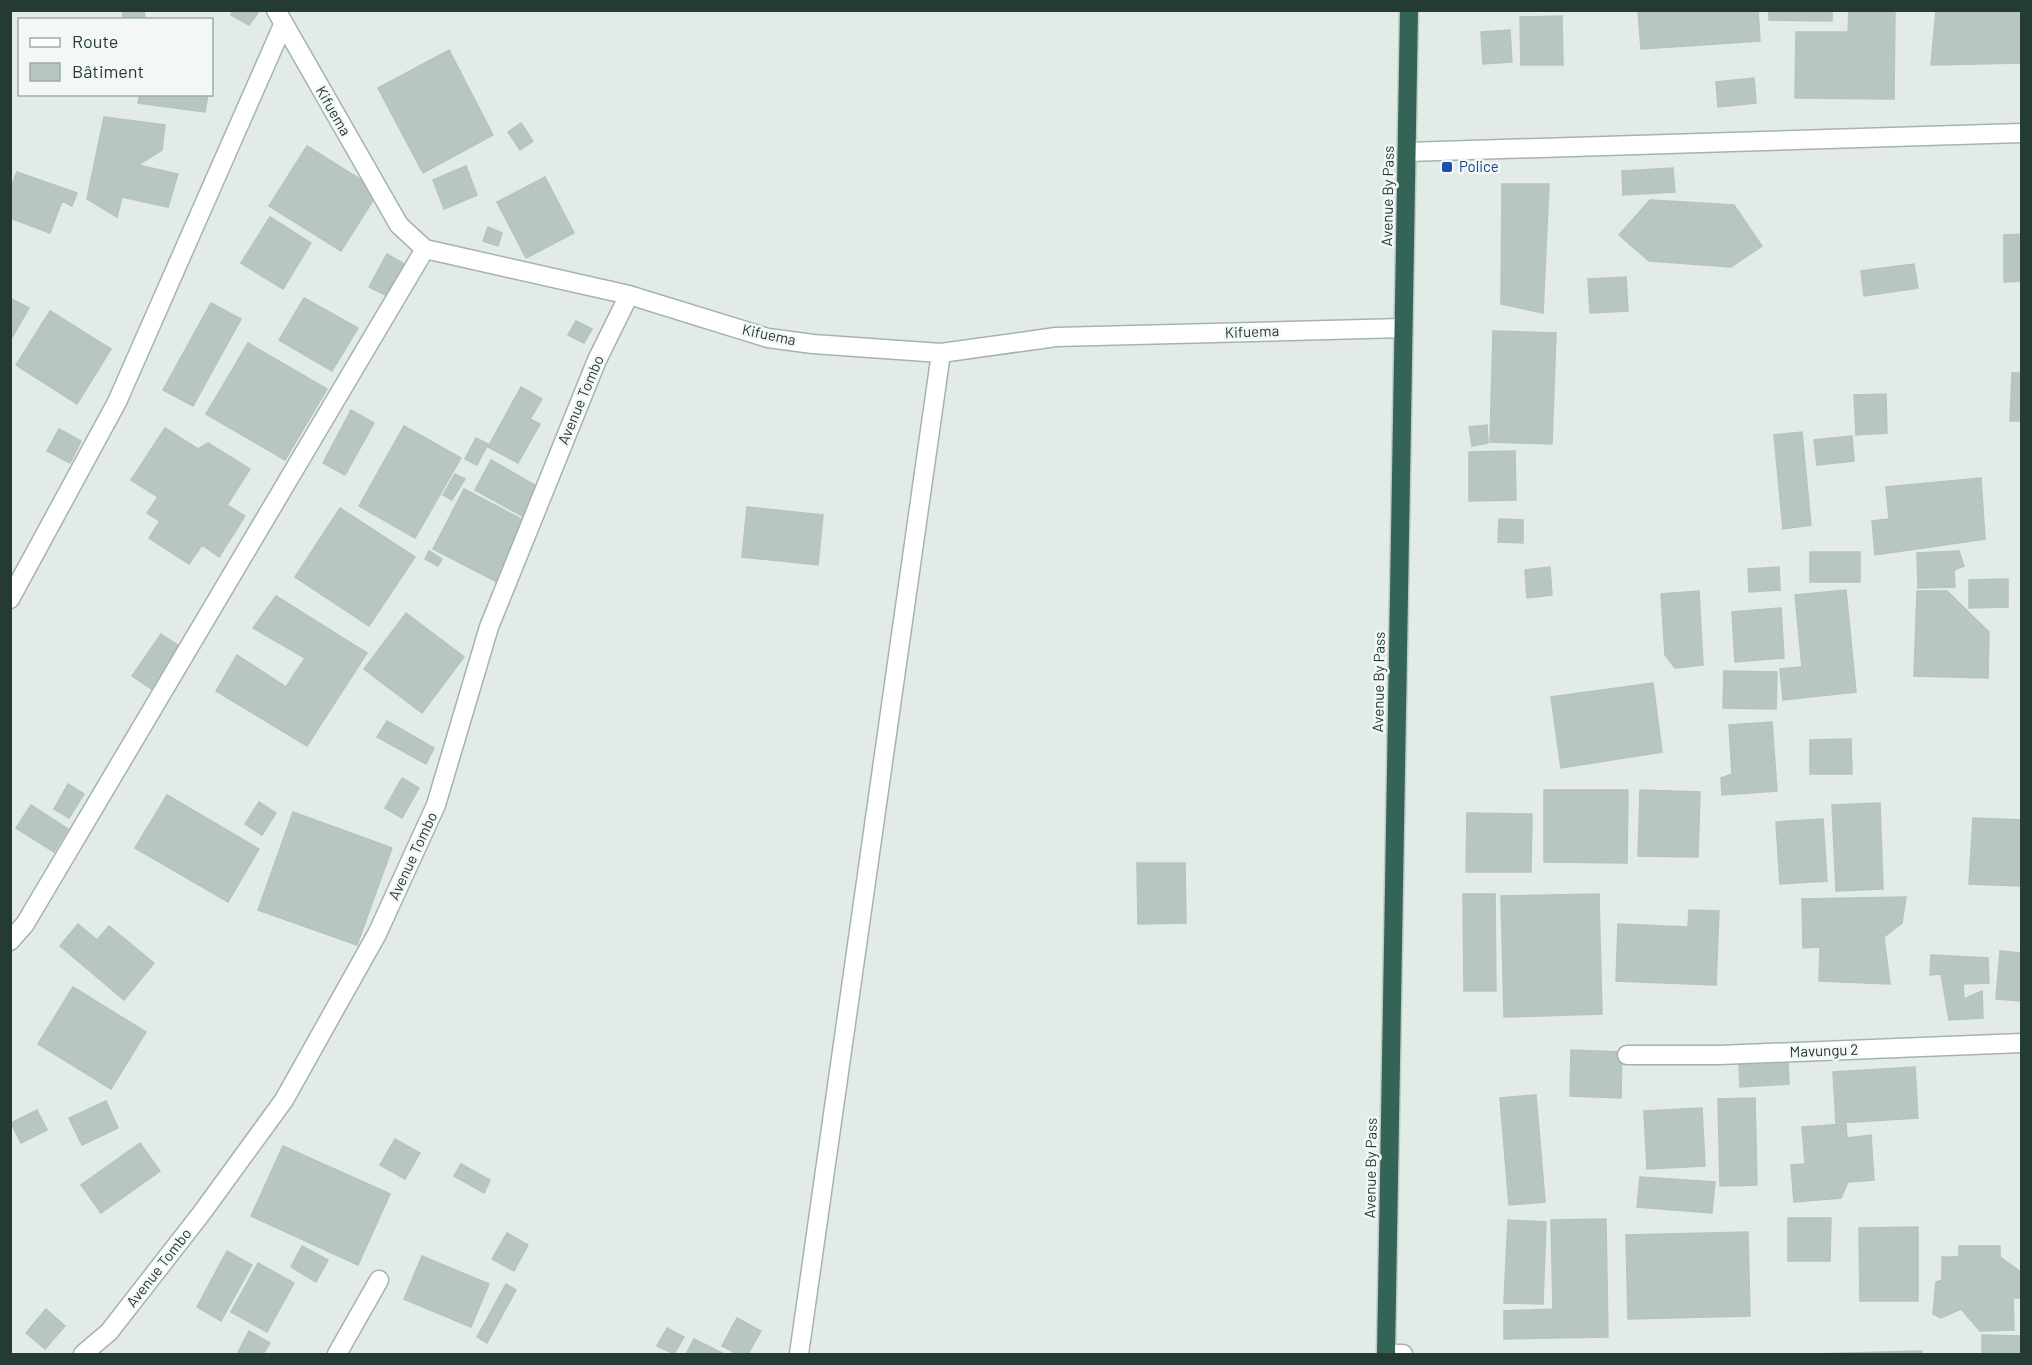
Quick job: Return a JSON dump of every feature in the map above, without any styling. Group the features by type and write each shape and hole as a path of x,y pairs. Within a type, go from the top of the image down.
{"highway":[{"name":"Avenue By Pass","path":"1392,1354 1403,328 1409,10"}],"street":[{"path":"10,599 117,402 279,18"},
{"name":"Kifuema","path":"279,18 399,225 426,249 629,295 768,338 941,353 1056,337 1403,328"},
{"path":"1407,152 2022,133"},
{"path":"10,941 25,924 426,249"},
{"name":"Avenue Tombo","path":"83,1354 109,1332 208,1204 284,1100 377,934 436,805 489,627 597,360 629,295"},
{"path":"799,1354 941,353"},
{"name":"Mavungu 2","path":"1627,1055 1719,1055 2022,1042"},
{"path":"337,1354 379,1280"}],"building":[{"path":"122,10 144,10 145,18 123,18"},
{"path":"233,10 260,10 249,25 231,15"},
{"path":"1638,10 1758,10 1760,41 1641,49"},
{"path":"1769,10 1832,10 1832,21 1769,20"},
{"path":"1849,10 1895,10 1894,99 1795,98 1796,32 1848,32"},
{"path":"1936,10 2022,10 2022,63 1931,65"},
{"path":"1562,16 1563,65 1521,65 1520,17"},
{"path":"1510,30 1512,62 1483,64 1481,32"},
{"path":"449,50 493,135 423,173 378,88"},
{"path":"1754,78 1756,103 1718,107 1716,82"},
{"path":"140,96 208,96 205,112 138,103"},
{"path":"104,117 165,125 162,150 138,165 178,174 168,207 122,197 117,217 87,199"},
{"path":"521,123 533,141 520,150 508,132"},
{"path":"307,146 379,191 341,251 269,206"},
{"path":"466,166 477,195 444,209 433,180"},
{"path":"1673,168 1675,192 1623,195 1622,171"},
{"path":"17,172 77,193 72,206 62,201 50,233 10,218 10,190"},
{"path":"545,177 574,233 526,258 497,202"},
{"path":"1502,184 1549,184 1543,313 1501,304"},
{"path":"1650,200 1734,205 1762,246 1731,267 1649,261 1619,235"},
{"path":"270,217 311,243 283,289 241,263"},
{"path":"488,227 502,233 498,246 483,241"},
{"path":"2022,234 2022,281 2004,282 2004,235"},
{"path":"387,254 408,266 391,298 369,287"},
{"path":"1914,264 1918,288 1864,296 1861,271"},
{"path":"1626,277 1628,311 1590,313 1588,279"},
{"path":"10,298 29,308 10,341"},
{"path":"304,298 358,328 332,371 279,340"},
{"path":"211,303 241,319 193,406 163,390"},
{"path":"50,311 111,349 77,404 16,365"},
{"path":"576,321 592,329 584,343 568,335"},
{"path":"1493,331 1556,333 1552,444 1490,442"},
{"path":"248,343 327,389 285,460 206,414"},
{"path":"2012,373 2022,373 2022,421 2010,421"},
{"path":"521,387 542,399 530,419 540,424 518,463 488,447"},
{"path":"1886,394 1887,433 1856,435 1854,395"},
{"path":"351,410 374,423 345,475 323,463"},
{"path":"1487,425 1488,443 1472,446 1469,427"},
{"path":"404,426 461,458 415,538 359,506"},
{"path":"165,428 198,449 208,443 250,469 227,505 245,516 219,557 202,545 189,564 149,538 160,521 147,513 158,497 131,480"},
{"path":"59,429 81,441 70,463 47,451"},
{"path":"1802,432 1811,525 1783,529 1774,435"},
{"path":"1852,436 1854,461 1817,465 1814,440"},
{"path":"476,438 488,444 477,465 465,459"},
{"path":"1515,451 1516,500 1469,501 1469,452"},
{"path":"491,460 540,488 524,517 475,490"},
{"path":"455,474 465,479 452,500 443,495"},
{"path":"1981,478 1985,539 1875,555 1872,521 1889,519 1886,487"},
{"path":"464,489 529,523 497,582 433,549"},
{"path":"747,507 823,515 818,565 742,557"},
{"path":"340,508 415,557 369,626 295,577"},
{"path":"1499,519 1523,520 1523,543 1498,542"},
{"path":"429,551 442,559 438,566 425,559"},
{"path":"1959,551 1964,566 1954,570 1955,587 1918,588 1917,553"},
{"path":"1810,552 1860,552 1860,582 1810,582"},
{"path":"1550,567 1552,595 1527,598 1525,570"},
{"path":"1779,567 1780,590 1749,592 1748,569"},
{"path":"2008,579 2008,607 1969,608 1969,580"},
{"path":"1846,590 1856,692 1783,700 1780,669 1802,667 1795,595"},
{"path":"1699,591 1703,665 1675,668 1665,655 1661,594"},
{"path":"1917,591 1947,591 1989,632 1988,678 1914,676"},
{"path":"276,596 367,653 307,746 216,691 237,655 286,687 305,658 253,628"},
{"path":"1781,608 1784,658 1735,662 1732,612"},
{"path":"406,613 464,657 422,713 364,669"},
{"path":"161,634 182,648 153,690 132,676"},
{"path":"1724,671 1777,672 1776,709 1723,708"},
{"path":"1653,683 1662,752 1561,768 1551,697"},
{"path":"387,721 434,748 426,764 377,737"},
{"path":"1772,722 1777,791 1722,795 1721,778 1732,774 1729,725"},
{"path":"1851,739 1852,774 1810,774 1810,740"},
{"path":"402,778 419,788 402,818 385,808"},
{"path":"68,784 84,794 69,818 54,809"},
{"path":"1544,790 1628,790 1627,863 1544,862"},
{"path":"1640,790 1700,792 1698,857 1638,856"},
{"path":"167,795 259,849 228,902 135,848"},
{"path":"259,802 276,813 262,835 245,824"},
{"path":"1880,803 1883,889 1836,891 1832,805"},
{"path":"31,805 68,829 54,852 16,828"},
{"path":"293,812 392,848 357,945 258,910"},
{"path":"1467,813 1532,814 1531,872 1466,872"},
{"path":"1973,818 2022,820 2022,886 1969,884"},
{"path":"1823,819 1827,881 1780,884 1776,822"},
{"path":"1137,863 1185,863 1186,923 1138,924"},
{"path":"1463,894 1495,894 1496,991 1464,991"},
{"path":"1599,894 1602,1014 1504,1017 1501,896"},
{"path":"1906,897 1902,923 1884,937 1890,984 1819,981 1820,947 1803,948 1802,899"},
{"path":"1689,910 1719,911 1716,985 1616,981 1618,924 1688,927"},
{"path":"78,924 97,940 109,926 154,963 124,1000 60,946"},
{"path":"2000,951 2022,953 2022,1001 1996,999"},
{"path":"1931,955 1988,958 1989,983 1963,984 1964,999 1982,991 1983,1018 1949,1020 1941,974 1930,975"},
{"path":"73,987 146,1032 111,1089 38,1044"},
{"path":"1571,1050 1622,1052 1621,1098 1570,1096"},
{"path":"1788,1061 1789,1084 1740,1087 1739,1064"},
{"path":"1915,1067 1918,1118 1836,1123 1833,1072"},
{"path":"1536,1095 1545,1202 1509,1205 1500,1098"},
{"path":"1755,1098 1757,1185 1720,1186 1718,1099"},
{"path":"106,1101 118,1128 82,1145 69,1118"},
{"path":"1702,1108 1705,1166 1647,1169 1644,1111"},
{"path":"37,1110 47,1130 21,1143 11,1123"},
{"path":"1846,1124 1847,1138 1871,1135 1874,1180 1848,1182 1841,1198 1794,1202 1791,1165 1805,1164 1802,1127"},
{"path":"395,1139 420,1153 405,1179 380,1165"},
{"path":"140,1143 160,1171 101,1213 81,1185"},
{"path":"283,1146 390,1194 358,1265 251,1216"},
{"path":"461,1164 490,1180 484,1193 454,1176"},
{"path":"1640,1177 1715,1182 1712,1213 1637,1207"},
{"path":"1788,1218 1831,1218 1830,1261 1788,1261"},
{"path":"1606,1219 1608,1337 1504,1339 1504,1311 1553,1309 1551,1220"},
{"path":"1508,1220 1546,1222 1543,1304 1504,1303"},
{"path":"1918,1227 1918,1301 1860,1301 1859,1228"},
{"path":"1748,1232 1750,1316 1628,1319 1626,1235"},
{"path":"507,1233 528,1245 514,1271 492,1259"},
{"path":"302,1246 328,1260 316,1282 291,1267"},
{"path":"1959,1246 2000,1246 2000,1257 2022,1273 2022,1298 2013,1298 2014,1330 1980,1331 1961,1309 1941,1318 1933,1314 1936,1282 1942,1280 1942,1257 1959,1257"},
{"path":"227,1251 252,1265 221,1321 197,1307"},
{"path":"422,1256 489,1284 471,1327 404,1299"},
{"path":"258,1263 294,1283 267,1332 231,1312"},
{"path":"506,1284 516,1290 487,1343 477,1337"},
{"path":"46,1309 65,1326 45,1349 26,1333"},
{"path":"737,1318 761,1331 748,1354 737,1354 722,1346"},
{"path":"667,1328 684,1337 674,1354 657,1346"},
{"path":"249,1331 270,1343 263,1354 238,1352"},
{"path":"1982,1335 2022,1336 2022,1354 1982,1354"},
{"path":"694,1339 724,1354 686,1354"},
{"path":"1922,1351 1922,1354 1809,1354"}],"place":[{"name":"Police","path":"1447,167"}]}
